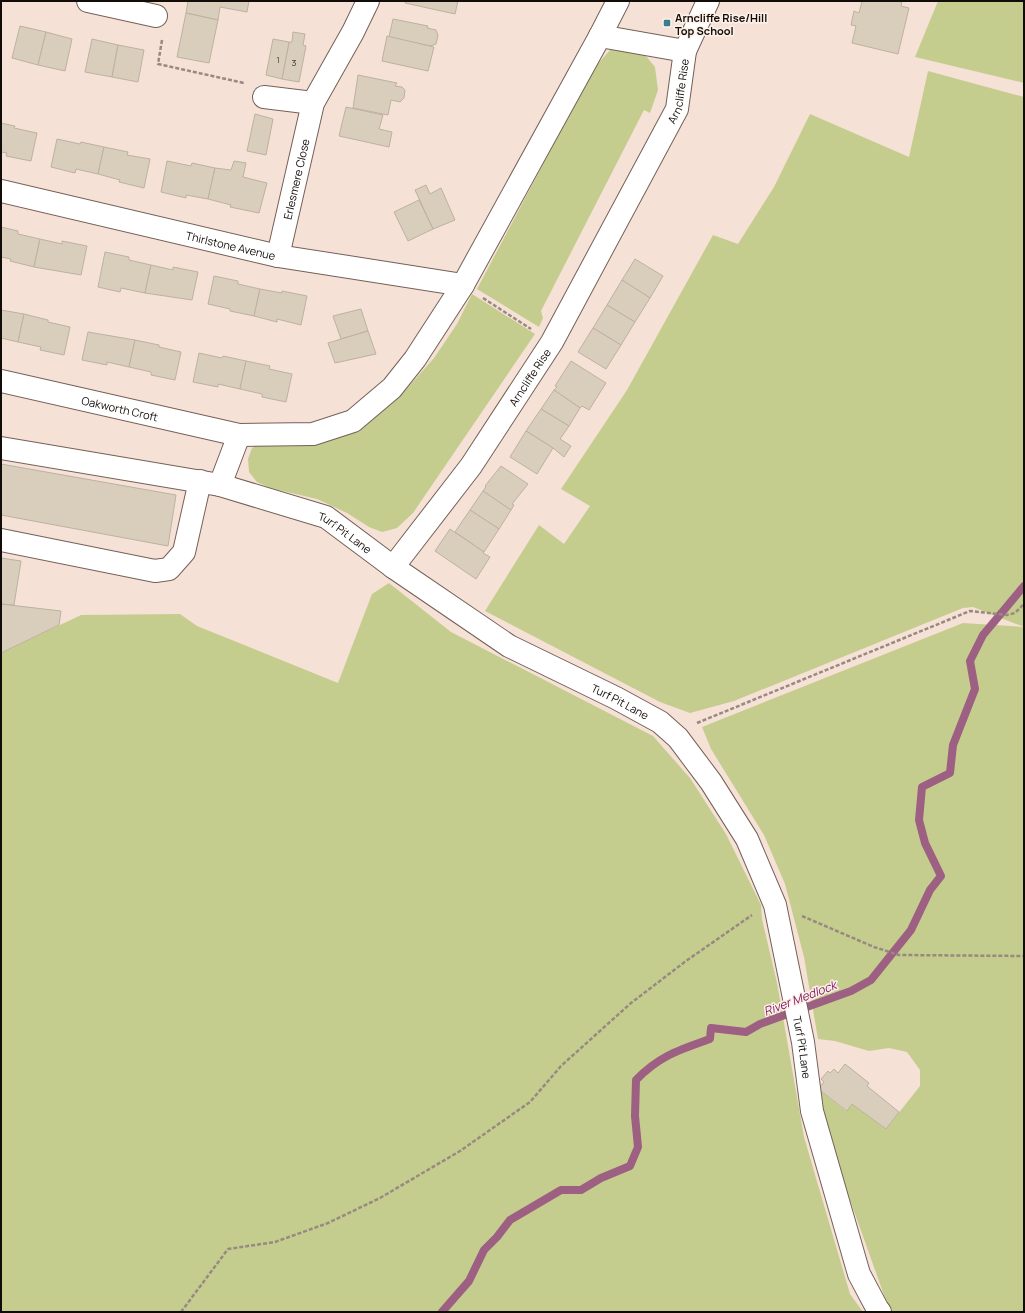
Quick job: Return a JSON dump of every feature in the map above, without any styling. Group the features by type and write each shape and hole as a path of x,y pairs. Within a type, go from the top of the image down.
{"street":[{"path":"88,1 156,16"},
{"name":"Erlesmere Close","path":"278,256 313,103 353,32 368,1"},
{"path":"463,285 618,1"},
{"path":"685,51 708,1"},
{"name":"Arncliffe Rise","path":"393,567 471,466 552,342 677,109 685,51 600,36"},
{"path":"264,97 313,103"},
{"name":"Thirlstone Avenue","path":"1,190 278,256 463,285"},
{"name":"Oakworth Croft","path":"1,381 239,435 313,434 353,421 392,388 414,359 463,285"},
{"path":"1,540 155,571 169,569 184,552 210,483 239,435"},
{"name":"Turf Pit Lane","path":"1,448 210,483 326,518 393,567 510,646 616,698 660,722 678,738 711,782 748,839 777,913 803,1042 812,1111 859,1274 878,1310"}],"path":[{"path":"156,16 162,39 158,64 256,86 264,97"},
{"path":"463,285 552,342"},
{"path":"678,738 695,724 970,612 1007,615 1015,613 1024,604"},
{"path":"181,1312 228,1249 275,1242 328,1223 380,1198 460,1151 530,1102 561,1066 631,1003 686,961 762,908 899,955 1024,956"}],"green space":[{"path":"938,1 1024,1 1024,83 915,57"},
{"path":"611,49 641,50 655,67 658,90 650,113 644,110 541,311 543,318 539,327 477,289 594,68"},
{"path":"928,71 1024,97 1024,627 973,607 963,608 734,701 690,713 660,702 485,611 539,525 564,544 590,506 561,489 627,390 713,235 738,244 774,187 810,114 909,157"},
{"path":"472,294 535,334 413,513 397,528 382,532 369,527 347,513 317,499 270,488 257,482 249,472 248,459 252,448 264,440 371,419 402,394 434,358 457,324"},
{"path":"389,583 451,632 653,736 690,778 726,834 761,905 762,919 777,983 804,1137 850,1294 863,1312 1,1312 1,653 81,615 180,614 197,626 338,683 372,594"},
{"path":"963,623 1024,627 1024,1312 890,1312 839,1169 818,1089 846,1111 852,1104 886,1129 920,1086 920,1070 907,1052 889,1048 869,1051 835,1041 818,1039 804,957 785,884 764,835 711,749 702,727"}],"building":[{"path":"188,1 249,1 247,12 220,7 218,20 186,13"},
{"path":"406,1 458,1 455,14 405,3"},
{"path":"862,1 902,1 901,6 909,8 898,54 852,43 856,26 851,25 854,11 859,13"},
{"path":"186,13 218,20 209,63 177,57"},
{"path":"393,19 428,26 427,28 436,30 438,35 436,44 430,46 389,37"},
{"path":"20,26 46,32 38,65 12,58"},
{"path":"46,32 72,39 65,71 38,65"},
{"path":"293,32 305,34 303,45 306,46 299,82 282,79 289,42 292,42"},
{"path":"387,36 434,47 428,71 382,61"},
{"path":"92,39 118,45 112,77 85,72"},
{"path":"273,39 289,42 282,79 266,75"},
{"path":"118,45 144,50 138,82 112,77"},
{"path":"358,75 397,83 395,86 402,87 405,90 404,98 400,102 391,100 388,115 353,108"},
{"path":"346,107 383,115 379,129 392,132 389,147 339,136"},
{"path":"255,114 273,119 266,155 247,151"},
{"path":"1,123 15,126 14,128 37,133 31,161 6,156 7,153 1,152"},
{"path":"57,139 104,147 98,174 76,169 75,173 51,167"},
{"path":"104,147 128,152 127,155 150,159 144,188 119,182 120,180 98,174"},
{"path":"167,161 191,166 192,163 215,168 208,199 186,195 186,198 161,192"},
{"path":"234,161 246,163 243,177 267,183 259,213 230,207 231,205 208,199 215,168 231,170"},
{"path":"426,185 430,194 441,188 455,220 433,229 415,190"},
{"path":"419,200 433,229 408,241 394,212"},
{"path":"1,227 18,231 18,234 40,239 34,267 10,261 11,259 1,257"},
{"path":"40,239 62,244 62,241 87,246 81,275 34,267"},
{"path":"105,252 129,257 129,260 151,265 145,293 121,288 120,292 98,287"},
{"path":"635,259 663,276 650,298 622,280"},
{"path":"151,265 173,270 173,267 198,272 192,300 145,293"},
{"path":"214,276 238,281 238,284 260,289 254,316 230,311 230,309 208,304"},
{"path":"622,280 650,298 635,322 607,305"},
{"path":"260,289 282,293 282,291 307,296 301,325 277,319 277,322 254,316"},
{"path":"607,305 635,322 621,345 593,328"},
{"path":"361,309 368,331 341,339 333,316"},
{"path":"1,310 24,314 18,342 1,338"},
{"path":"24,314 70,327 64,355 40,350 41,347 18,342"},
{"path":"593,328 621,345 606,369 578,352"},
{"path":"368,331 376,354 335,363 328,343"},
{"path":"88,332 135,340 129,367 107,362 107,365 82,360"},
{"path":"135,340 159,345 159,347 181,352 175,380 151,375 151,372 129,367"},
{"path":"199,353 246,361 240,389 218,384 218,387 193,382"},
{"path":"246,361 270,366 269,369 292,374 286,402 262,397 262,394 240,389"},
{"path":"571,361 606,383 589,410 582,406 580,408 554,390"},
{"path":"554,390 580,408 569,426 541,409"},
{"path":"541,409 569,426 560,439 571,446 564,457 553,448 526,431"},
{"path":"526,431 553,448 537,474 510,457"},
{"path":"1,464 176,495 168,546 1,515"},
{"path":"501,466 528,484 512,504 514,505 511,510 483,491 486,487 485,486"},
{"path":"483,491 511,510 499,529 470,510"},
{"path":"470,510 499,529 484,552 455,532"},
{"path":"450,529 490,557 476,579 435,551"},
{"path":"1,558 21,561 14,605 1,604"},
{"path":"1,604 61,611 59,625 1,653"},
{"path":"845,1064 869,1083 867,1086 899,1112 886,1129 852,1104 847,1111 818,1089 824,1082 821,1079 828,1071 830,1073 834,1069 838,1073"}],"waterway":[{"name":"River Medlock","path":"442,1312 469,1281 484,1250 497,1237 510,1220 561,1190 581,1190 601,1178 630,1166 638,1147 635,1116 636,1080 653,1065 679,1050 710,1039 711,1028 746,1032 760,1024 851,991 871,980 911,930 930,890 941,876 925,843 919,820 922,787 950,773 953,745 975,689 970,661 983,635 1024,586"}],"place":[{"name":"Arncliffe Rise/Hill Top School","path":"667,23"}]}
